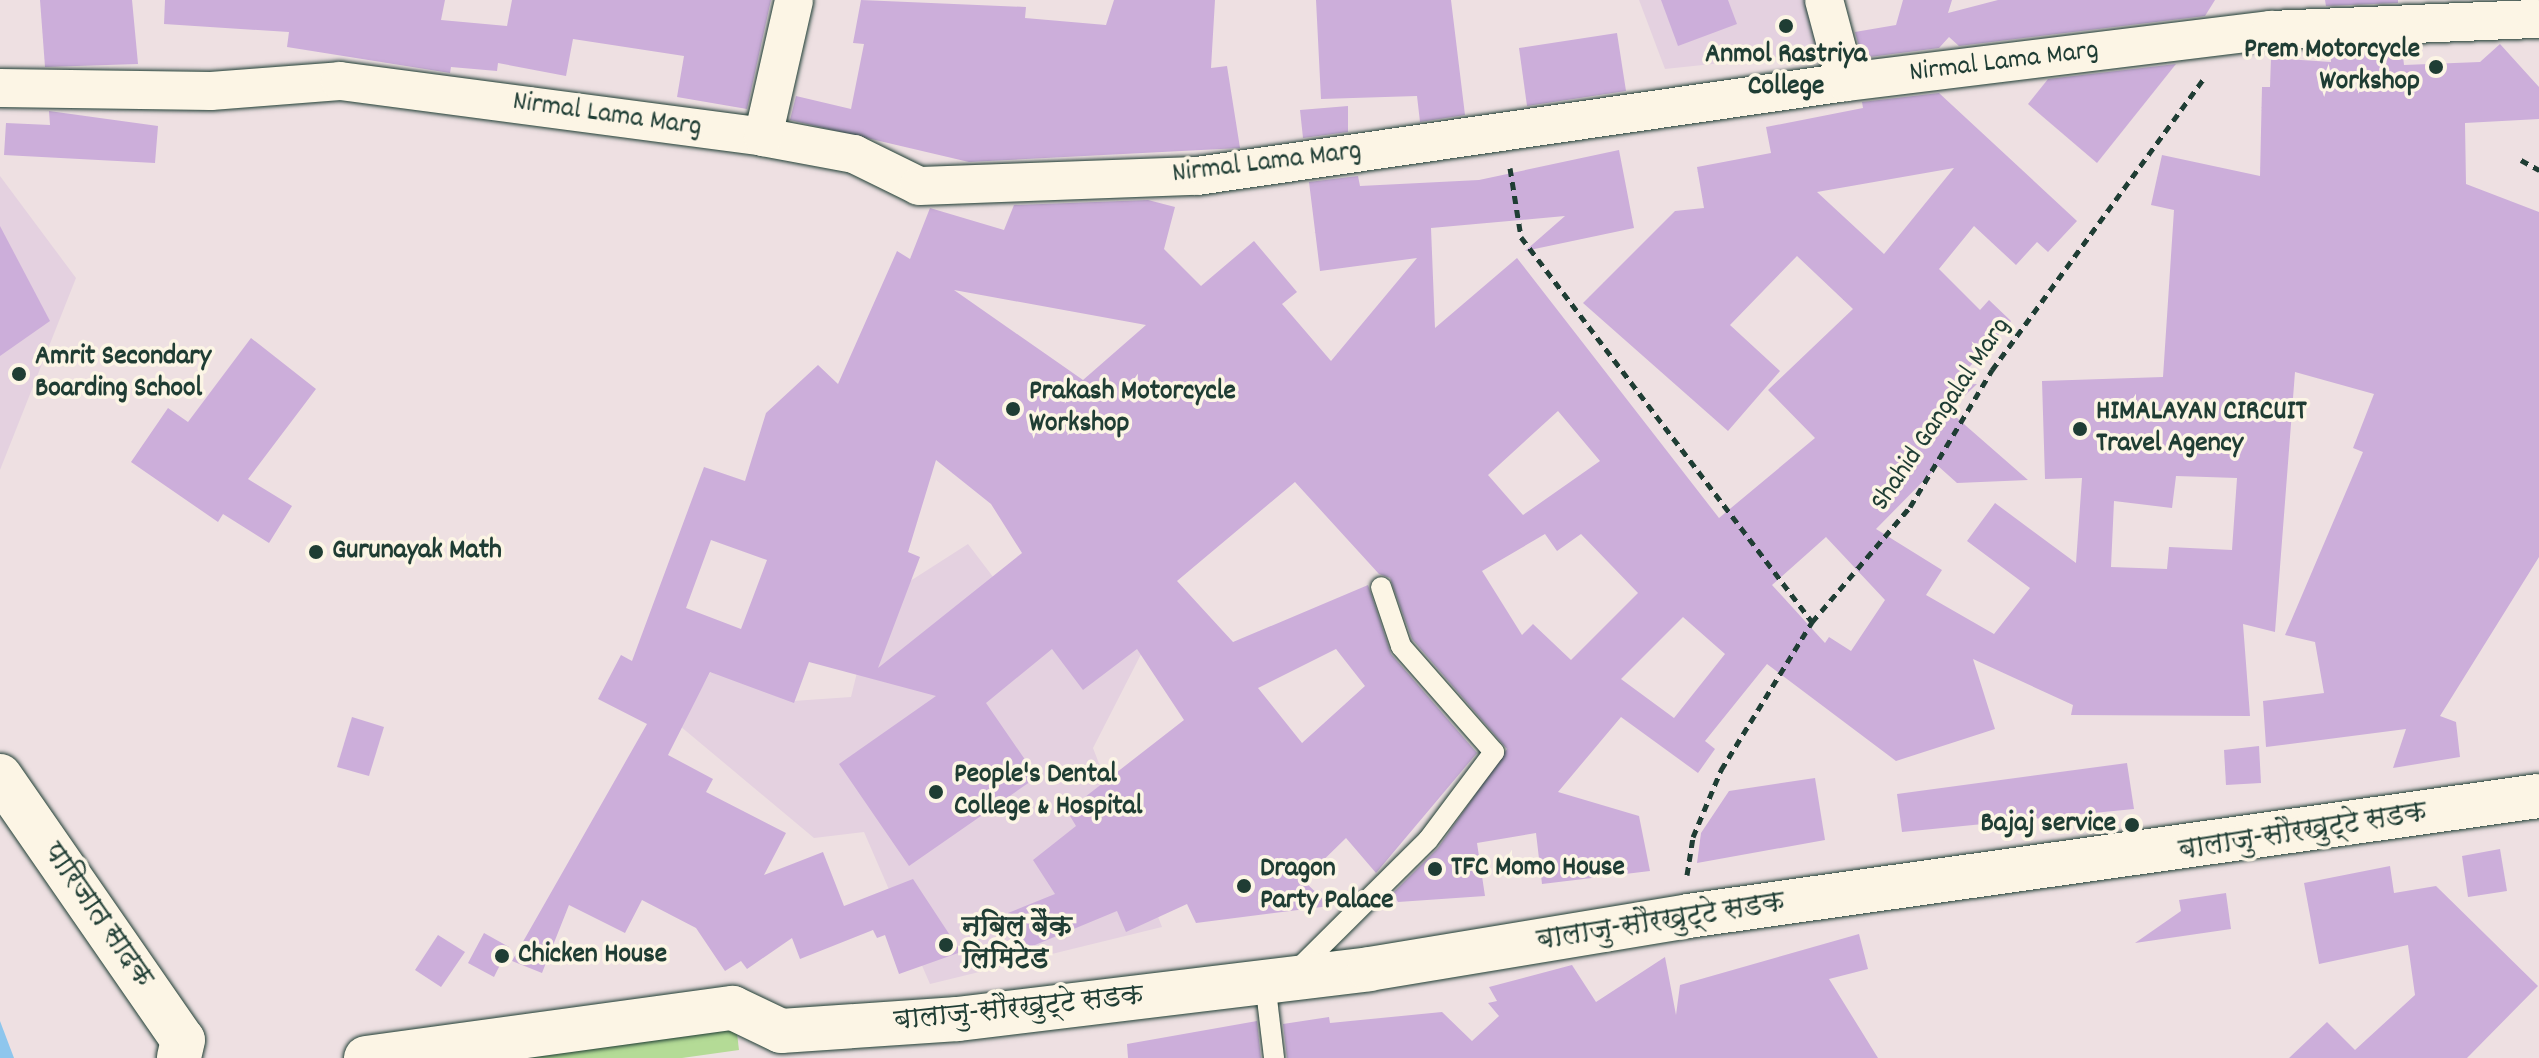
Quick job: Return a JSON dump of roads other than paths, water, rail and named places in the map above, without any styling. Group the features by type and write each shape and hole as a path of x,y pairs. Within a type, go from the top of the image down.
{"main road":[{"name":"पारिजात सादक","path":"0,776 183,1040 179,1058"},
{"name":"बालाजु-सौरखुट्टे सडक","path":"366,1058 733,1008 768,1045 1276,981 1688,916 2539,796"}],"street":[{"path":"763,137 794,0"},
{"path":"1824,0 1846,82"},
{"name":"Nirmal Lama Marg","path":"0,88 211,91 340,81 763,137 854,154 919,186 1197,176 1846,82 2233,37 2269,15 2539,19"}],"lane":[{"path":"1274,1058 1276,981 1428,840 1494,752 1401,646 1381,587"}],"water":[{"path":"0,1021 14,1058 0,1058"}],"place":[{"name":"Anmol Rastriya College","path":"1786,26"},
{"name":"Prem Motorcycle Workshop","path":"2436,67"},
{"name":"Amrit Secondary Boarding School","path":"19,374"},
{"name":"Prakash Motorcycle Workshop","path":"1013,409"},
{"name":"HIMALAYAN CIRCUIT Travel Agency","path":"2080,429"},
{"name":"Gurunayak Math","path":"316,552"},
{"name":"People's Dental College & Hospital","path":"936,792"},
{"name":"Bajaj service","path":"2132,825"},
{"name":"TFC Momo House","path":"1435,869"},
{"name":"Dragon Party Palace","path":"1244,886"},
{"name":"नबिल बैंक लिमिटेड","path":"946,945"},
{"name":"Chicken House","path":"502,956"}]}
